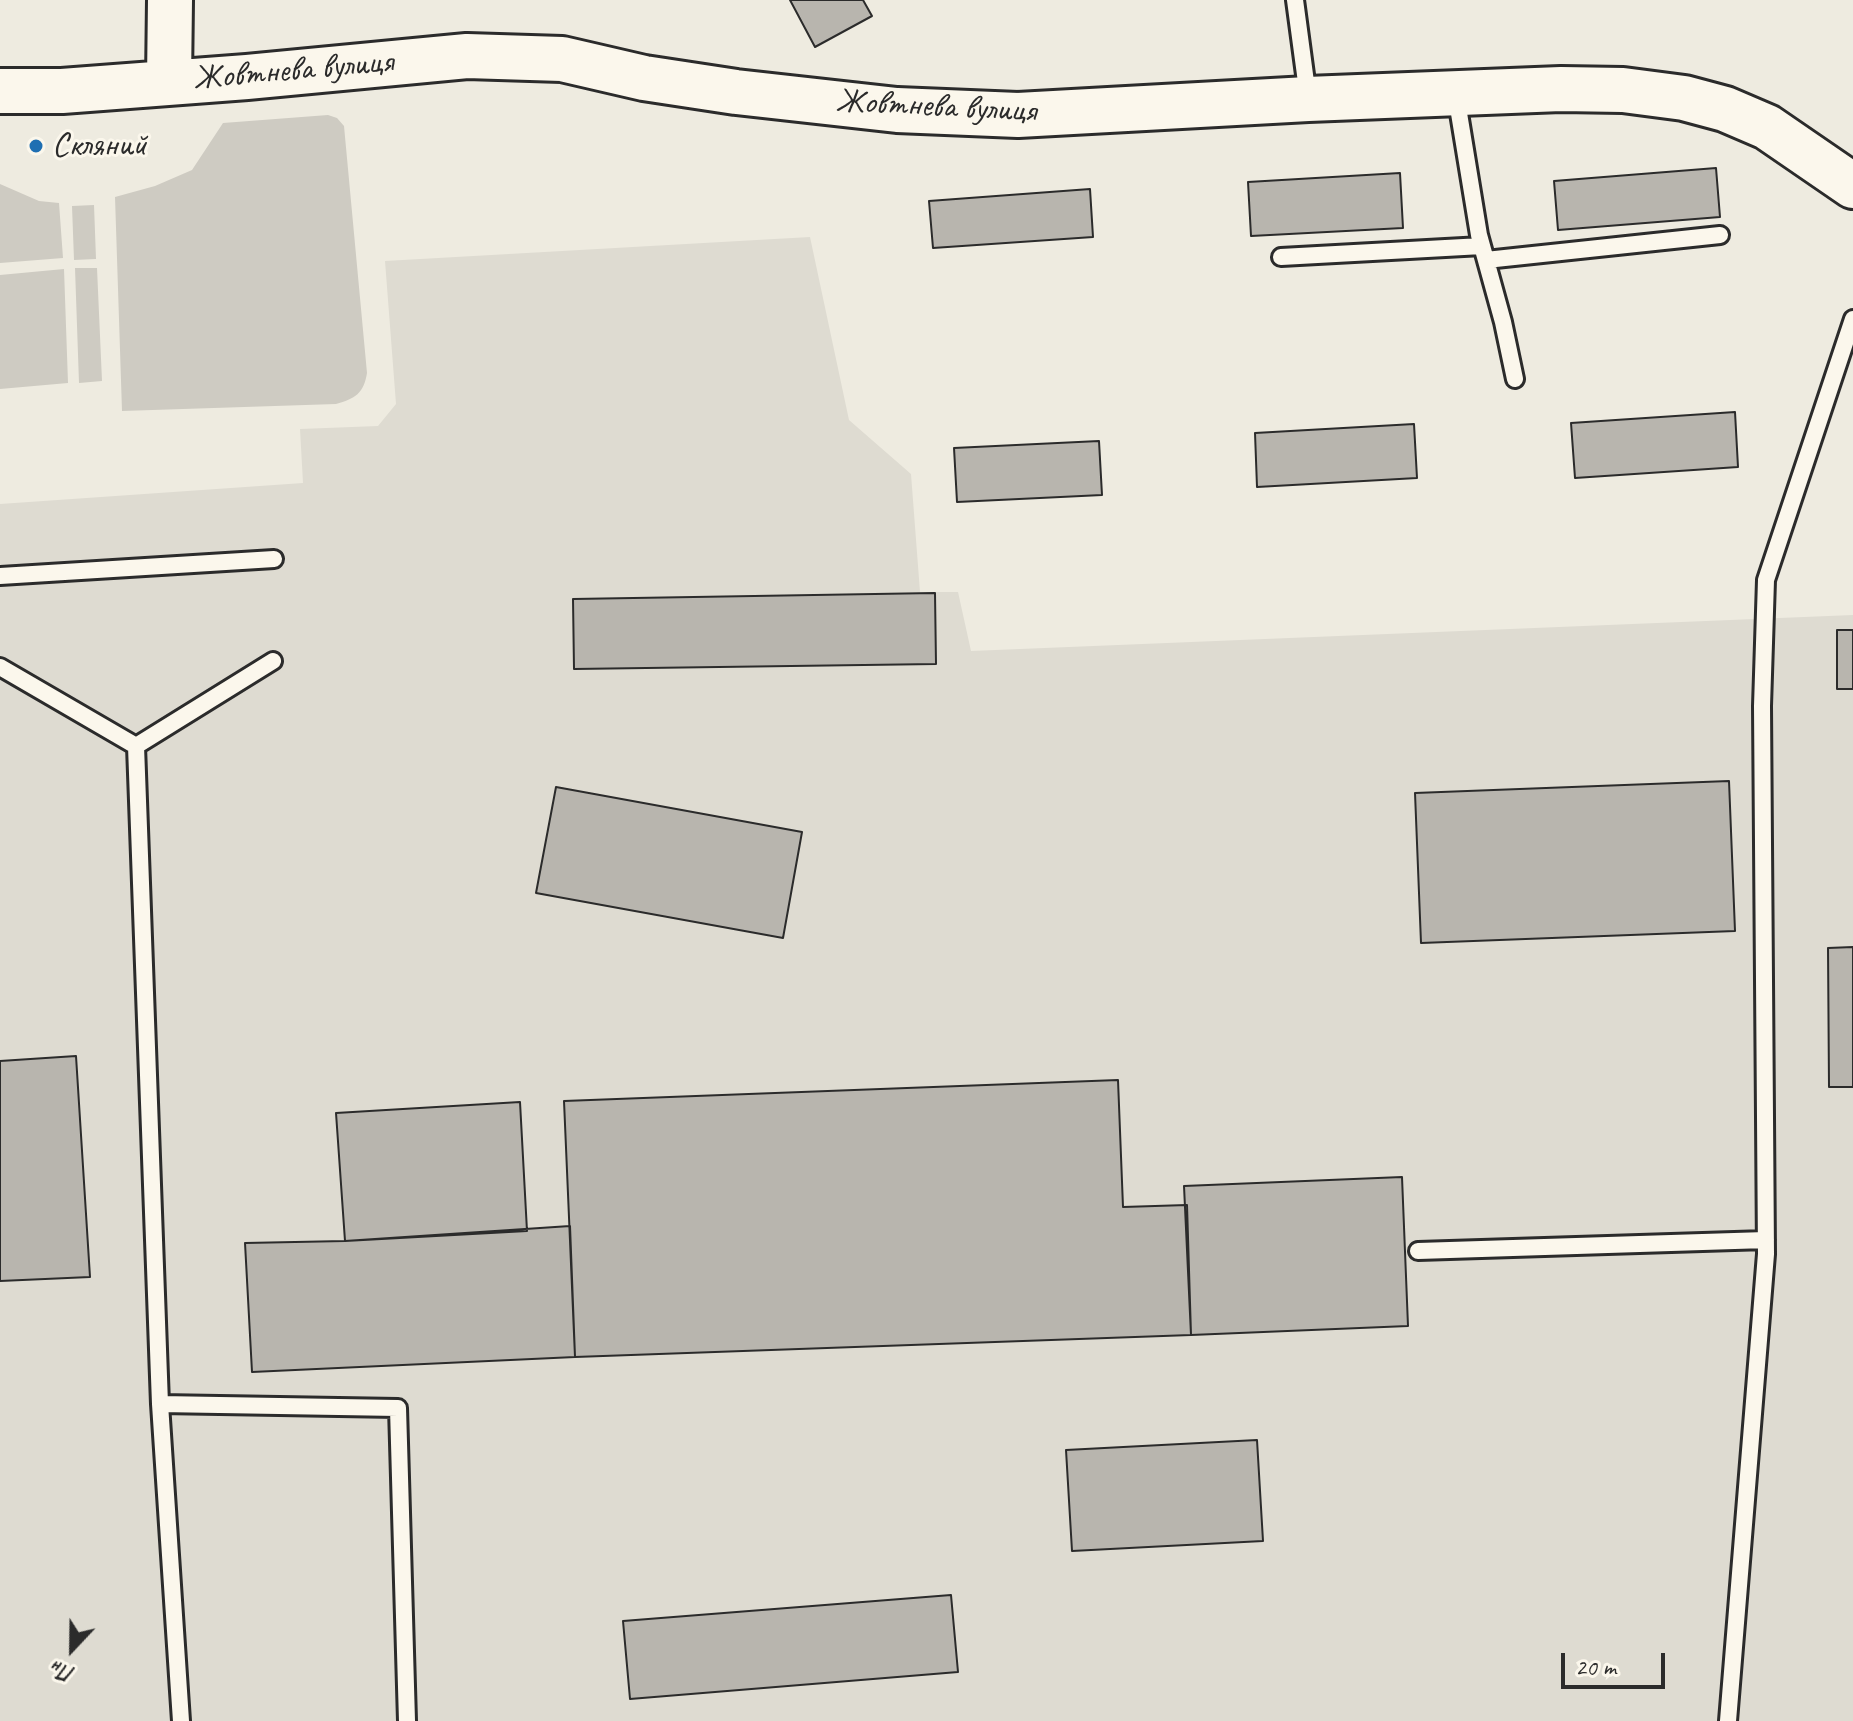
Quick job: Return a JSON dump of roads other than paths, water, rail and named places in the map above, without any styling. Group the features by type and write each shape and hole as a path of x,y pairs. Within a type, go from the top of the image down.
{"street":[{"path":"169,81 170,0"},
{"name":"Жовтнева вулиця","path":"0,91 62,91 467,56 562,59 644,78 897,110 1018,115 1308,99 1561,89 1623,90 1684,98 1725,109 1767,127 1853,186"}],"lane":[{"path":"1295,0 1308,99"},
{"path":"1456,94 1484,253 1515,379"},
{"path":"1281,257 1484,253 1720,235"},
{"path":"1728,1721 1766,1240 1762,706 1766,580 1853,319"},
{"path":"0,576 274,559"},
{"path":"136,746 273,661"},
{"path":"0,667 136,746"},
{"path":"136,746 160,1404 181,1721"},
{"path":"1418,1251 1766,1240"},
{"path":"160,1404 398,1408 407,1721"}],"place":[{"name":"Скляний","path":"36,146"}]}
